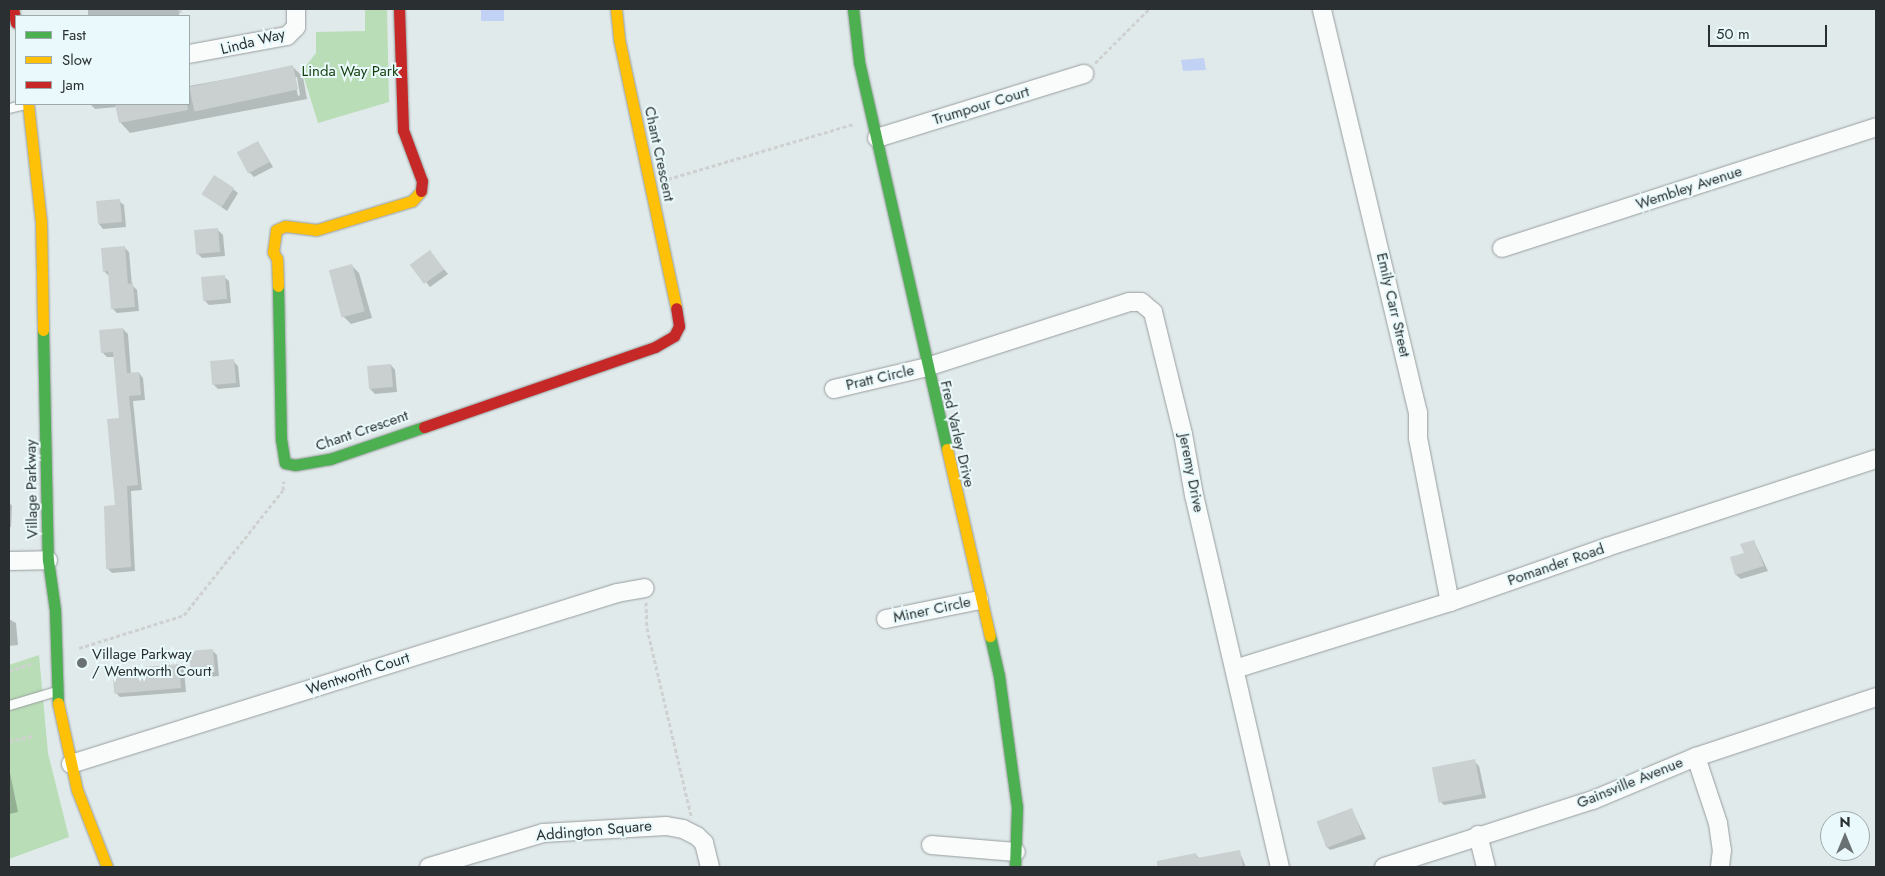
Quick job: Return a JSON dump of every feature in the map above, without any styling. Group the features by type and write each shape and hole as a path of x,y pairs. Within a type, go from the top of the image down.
{"street":[{"name":"Linda Way","path":"190,54 287,36 296,27 296,9"},
{"path":"285,463 281,439 278,259 273,252 273,240 276,230 285,226 316,230 412,201 421,191 422,181 403,130 400,9"},
{"name":"Chant Crescent","path":"285,463 306,466 330,459 667,343 679,326 651,184 619,39 616,9"},
{"name":"Fred Varley Drive","path":"853,9 859,62 1009,733 1017,807 1016,859"},
{"name":"Emily Carr Street","path":"1322,10 1418,412 1418,438 1450,602"},
{"name":"Trumpour Court","path":"877,138 1084,74"},
{"name":"Village Parkway","path":"27,105 38,174 45,292 48,560 55,610 57,691 62,731 77,790 107,867"},
{"name":"Wembley Avenue","path":"1502,248 1876,127"},
{"name":"Jeremy Drive","path":"927,367 1129,302 1141,302 1148,307 1157,326 1184,434 1194,496 1280,867"},
{"name":"Pratt Circle","path":"834,389 927,367"},
{"name":"Pomander Road","path":"1235,669 1450,602 1608,546 1876,459"},
{"path":"9,561 48,560"},
{"name":"Wentworth Court","path":"71,764 617,592 645,588"},
{"name":"Miner Circle","path":"886,619 979,600"},
{"name":"Gainsville Avenue","path":"1384,867 1478,835 1593,800 1696,757 1876,697"},
{"path":"1696,757 1718,823 1722,850 1720,867"},
{"name":"Addington Square","path":"429,867 543,833 666,826 683,828 697,836"},
{"path":"1478,835 1486,867"},
{"path":"697,836 704,843 710,867"},
{"path":"931,845 1016,859"}],"lane":[{"path":"9,108 22,105"},
{"path":"9,705 57,691"}],"path":[{"path":"1084,74 1149,9"},
{"path":"651,184 872,118"},
{"path":"79,648 184,615 283,490 285,463"},
{"path":"645,588 647,628 697,836"},
{"path":"9,671 31,664"},
{"path":"9,741 32,736"}],"green space":[{"name":"Linda Way Park","path":"365,9 387,9 389,102 318,123 302,71 316,53 316,32 365,31"},
{"path":"39,655 48,753 69,837 9,859 9,665"}],"water":[{"path":"481,9 504,9 504,21 481,21"},
{"path":"1204,58 1206,70 1183,71 1181,60"}],"building":[{"path":"293,65 298,89 195,111 190,87"},
{"path":"115,105 187,105 188,110 119,123"},
{"path":"258,141 269,162 248,173 237,152"},
{"path":"214,175 234,188 222,207 201,194"},
{"path":"120,199 122,222 98,224 96,201"},
{"path":"218,228 220,252 196,254 194,230"},
{"path":"125,246 128,284 133,283 135,307 111,309 108,271 103,272 101,248"},
{"path":"430,250 444,269 424,284 410,265"},
{"path":"352,264 365,311 341,318 329,270"},
{"path":"225,275 227,299 203,301 201,277"},
{"path":"123,328 127,373 139,372 141,395 129,396 138,485 127,486 131,567 106,569 104,506 115,505 107,419 119,418 113,352 101,353 99,330"},
{"path":"234,359 236,383 212,385 210,361"},
{"path":"391,364 393,387 369,389 367,366"},
{"path":"1754,540 1764,566 1735,575 1730,557 1744,553 1740,544"},
{"path":"213,649 215,672 191,674 189,651"},
{"path":"179,664 181,688 114,694 112,670"},
{"path":"1475,759 1482,794 1439,803 1432,767"},
{"path":"1352,808 1362,834 1327,848 1317,822"},
{"path":"1240,850 1243,867 1157,867 1157,861 1196,853 1197,858"}],"traffic: fast":[{"path":"853,9 859,62 947,449"},
{"path":"278,286 281,439 285,463 295,465 330,459 424,427"},
{"path":"43,330 48,560 55,610 58,703"},
{"path":"990,636 999,676 1017,807 1015,867"}],"traffic: slow":[{"path":"616,9 619,39 676,308"},
{"path":"28,105 41,221 43,330"},
{"path":"278,286 277,259 273,252 276,230 285,226 316,230 412,201 421,191"},
{"path":"947,449 990,636"},
{"path":"58,703 77,790 107,867"}],"traffic: jam":[{"path":"13,9 15,18"},
{"path":"399,9 403,130 422,181 421,191"},
{"path":"424,427 655,347 674,336 679,326 676,308"}],"place":[{"name":"Village Parkway / Wentworth Court","path":"82,663"}]}
